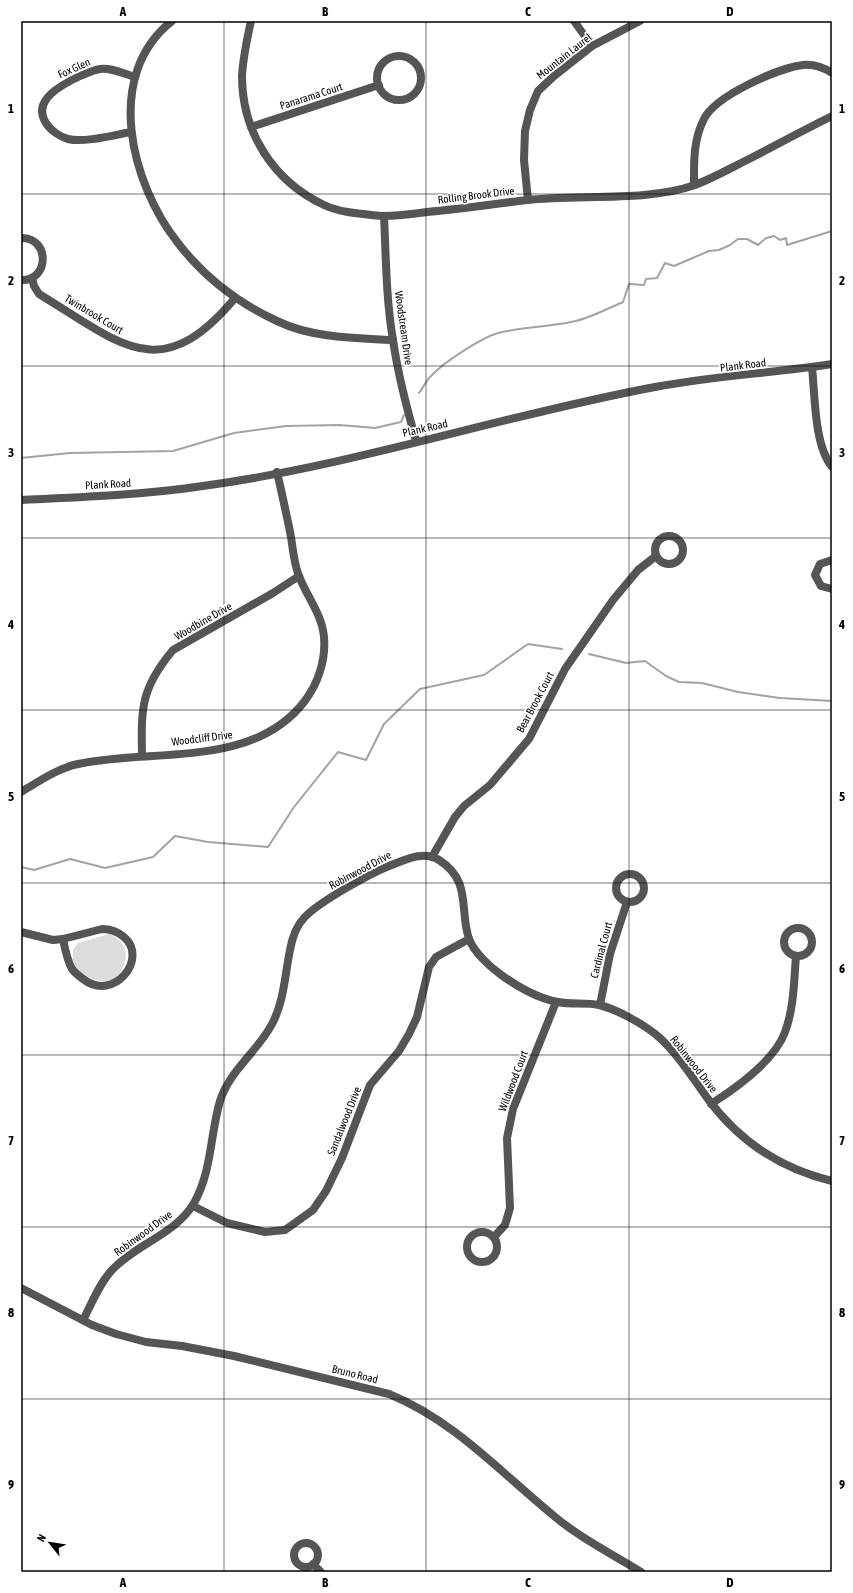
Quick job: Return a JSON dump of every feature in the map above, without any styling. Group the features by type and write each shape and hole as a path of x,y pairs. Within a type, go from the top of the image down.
{"street":[{"path":"172,21 162,29 149,48 135,77 131,97 131,132 143,180 162,220 185,252 219,286 234,298 278,322 295,328 342,337 393,340"},
{"name":"Rolling Brook Drive","path":"251,21 242,76 244,98 251,127 258,144 286,180 304,194 325,205 345,211 384,216 478,207 528,200 667,192 694,185 832,116"},
{"path":"574,21 592,46"},
{"name":"Mountain Laurel","path":"528,200 524,160 524,131 530,110 538,91 554,76 592,46 640,21"},
{"path":"401,56 409,58 416,63 422,79 419,88 407,99 398,100 390,98 383,93 379,85 377,77 380,69 385,62 392,57 401,56"},
{"path":"694,185 696,140 704,119 713,108 744,86 788,69 804,65 818,66 832,73"},
{"name":"Fox Glen","path":"131,132 78,140 68,139 47,126 43,119 42,111 45,102 56,88 95,70 108,69 135,77"},
{"name":"Panarama Court","path":"251,127 379,85"},
{"name":"Woodstream Drive","path":"384,216 387,285 393,340 403,392 416,441"},
{"path":"21,238 35,242 43,252 43,265 39,273 32,278 21,280"},
{"name":"Twinbrook Court","path":"32,278 34,286 39,294 117,341 138,349 153,351 181,344 200,334 217,319 234,298"},
{"name":"Plank Road","path":"21,500 146,493 204,486 277,472 416,441 527,414 657,386 832,364"},
{"path":"812,367 819,432 825,455 832,467"},
{"name":"Woodcliff Drive","path":"21,792 76,764 142,755 212,750 235,746 269,733 280,727 297,712 311,693 317,681 324,650 322,626 311,598 299,576 285,503 277,472"},
{"name":"Bear Brook Court","path":"432,857 455,817 464,806 490,785 529,739 565,669 613,600 638,570 656,556"},
{"path":"832,560 820,564 815,575 821,586 832,589"},
{"name":"Woodbine Drive","path":"142,755 141,714 146,696 161,665 173,650 273,594 299,576"},
{"name":"Robinwood Drive","path":"83,1320 101,1284 113,1268 179,1220 193,1206 205,1180 220,1098 234,1074 261,1042 273,1022 280,1005 291,946 296,931 304,917 329,899 380,870 407,859 419,856 432,857 447,866 459,880 469,939 483,958 501,975 532,993 556,1002 600,1005 644,1026 663,1041 711,1104 728,1123 756,1148 792,1169 807,1175 832,1181"},
{"name":"Cardinal Court","path":"600,1005 610,954 627,902"},
{"path":"21,932 53,940 63,939 102,929 117,931 126,938 132,946 132,958 129,968 124,977 115,984 98,987 87,982 73,970 68,961 63,939"},
{"name":"Sandalwood Drive","path":"193,1206 227,1223 265,1232 285,1230 313,1210 326,1191 342,1158 370,1085 399,1051 409,1034 417,1017 429,967 436,957 469,939"},
{"path":"711,1104 725,1095 757,1068 770,1055 785,1033 793,996 796,956"},
{"name":"Wildwood Court","path":"494,1237 505,1225 510,1208 507,1138 513,1109 556,1002"},
{"name":"Bruno Road","path":"21,1288 83,1320 123,1336 146,1342 182,1346 234,1356 389,1394 409,1402 448,1425 554,1516 641,1572"},
{"path":"313,1564 321,1572"}],"shaded area":[{"path":"109,934 122,943 125,949 126,955 123,968 114,980 99,981 84,976 75,965 73,950 78,943"}],"waterway":[{"path":"419,393 429,378 437,370 482,340 498,333 516,329 571,322 597,314 623,302 629,284 644,285 646,279 657,278 665,263 674,266 709,251 719,250 738,239 747,239 758,245 766,238 774,236 780,240 786,238 787,245 832,231"},
{"path":"21,458 70,453 173,451 234,433 286,426 340,425 375,428 401,422 404,415"},
{"path":"21,867 34,870 70,859 105,868 153,857 175,836 208,842 268,847 294,807 338,752 366,760 384,724 420,689 484,675 528,644 562,649"},
{"path":"589,654 626,663 645,661 666,676 679,682 702,683 738,692 780,698 832,701"}]}
